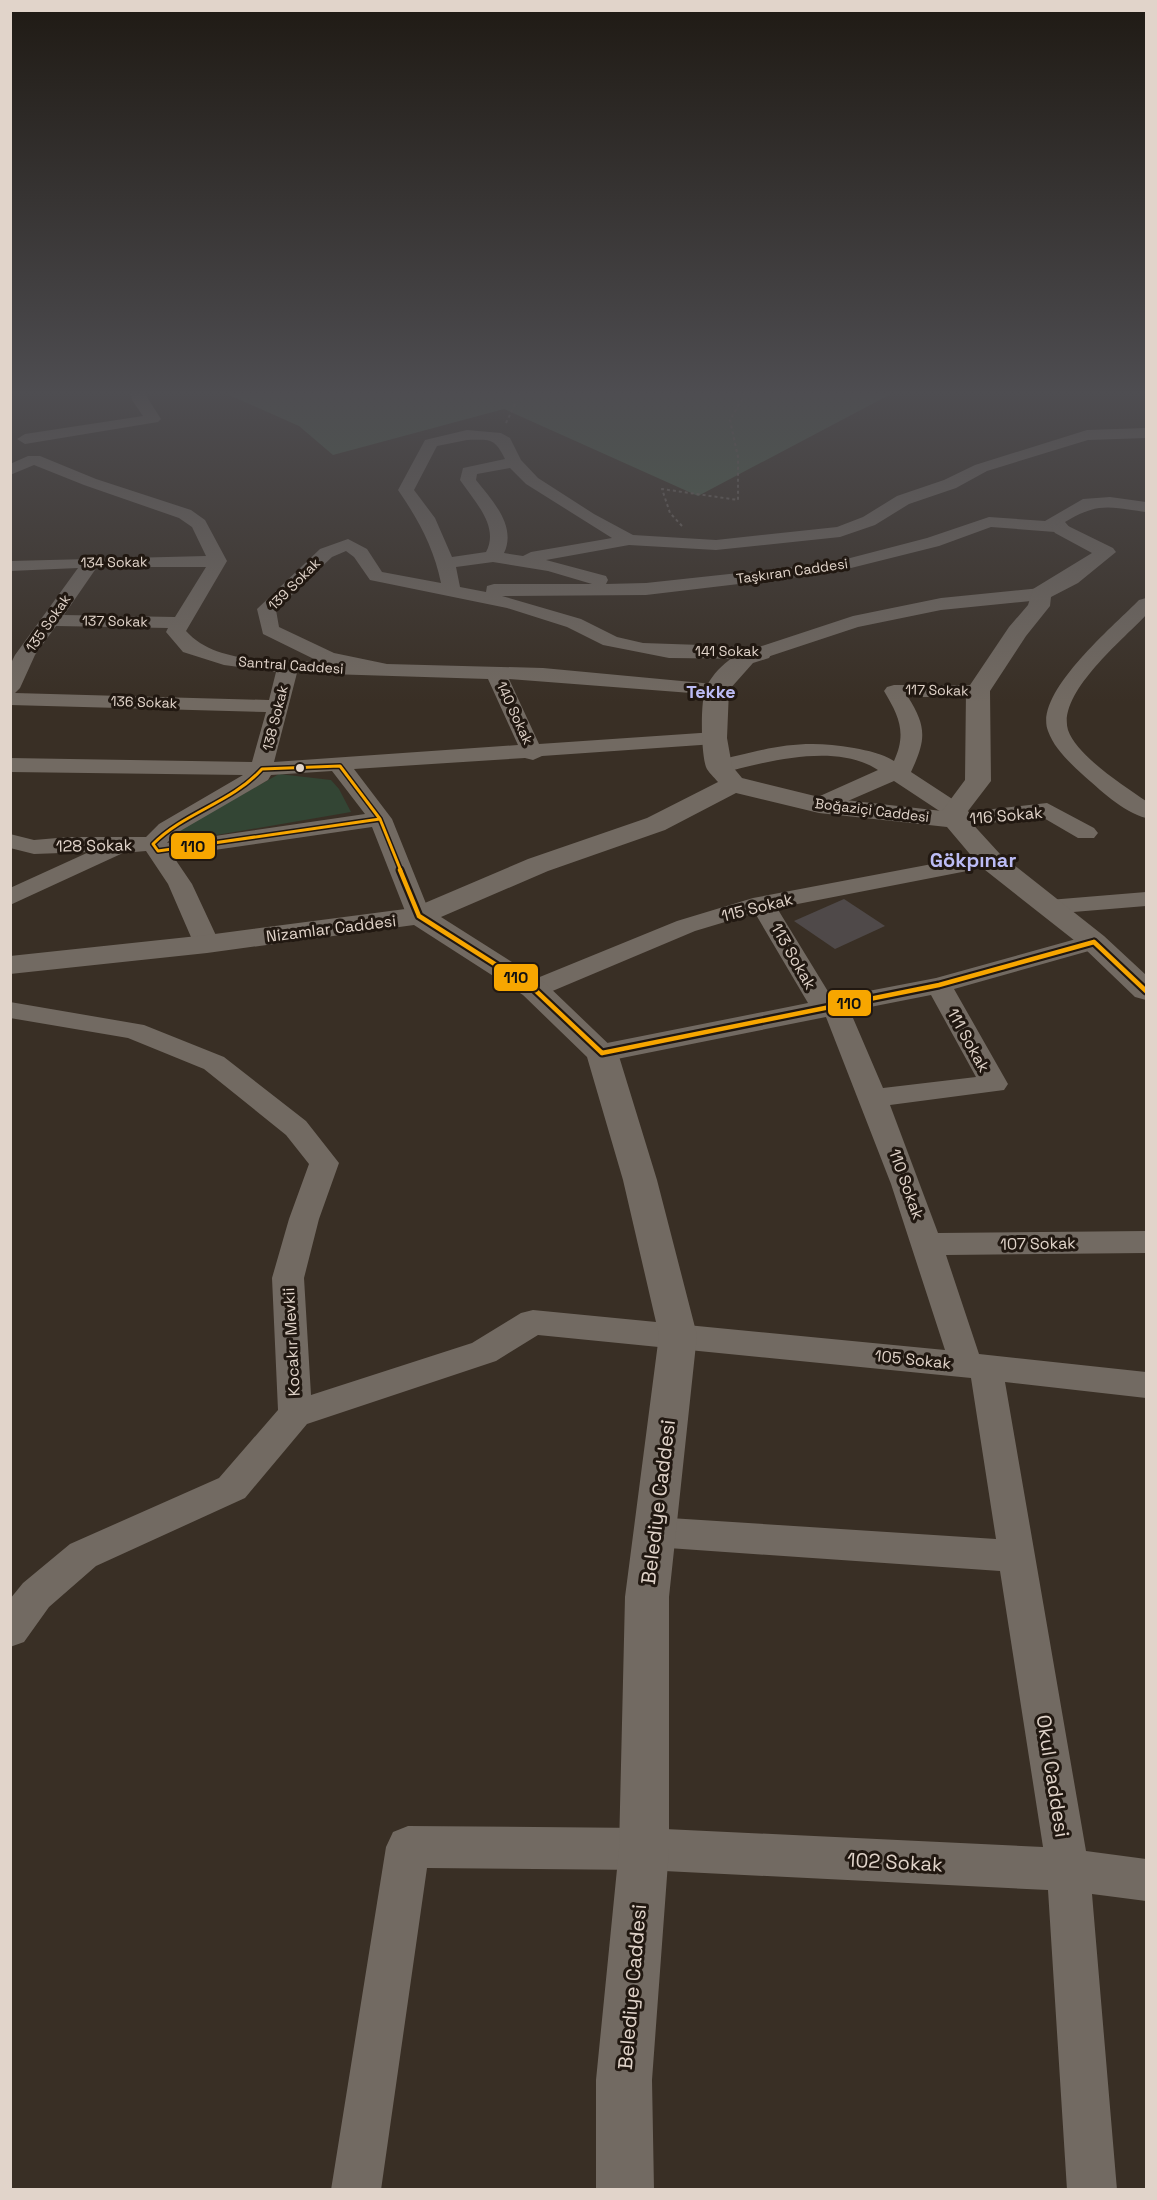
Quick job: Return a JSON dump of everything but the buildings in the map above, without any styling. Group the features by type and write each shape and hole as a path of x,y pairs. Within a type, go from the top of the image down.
{"street":[{"path":"134,497 185,514 199,524 218,561 181,623"},
{"path":"410,497 426,518 446,563 452,591 624,587"},
{"path":"478,497 500,531 500,548 493,556"},
{"path":"556,497 588,518 629,540"},
{"path":"516,560 629,540 699,544 807,537 840,532 869,521 903,500 913,497"},
{"path":"955,815 978,781 980,759 978,691 1017,632 1039,606 1041,594 1070,578 1106,552 1062,529 1054,521 1083,504 1110,502 1146,507"},
{"name":"Taşkıran Caddesi","path":"624,587 646,589 831,568 933,542 989,522 1027,523 1062,529"},
{"name":"139 Sokak","path":"394,671 328,658 289,640 270,630 266,609 326,553 348,544 361,553 376,576 452,591"},
{"path":"446,563 493,556 550,566 624,587"},
{"name":"134 Sokak","path":"10,566 92,562 218,561"},
{"name":"135 Sokak","path":"10,688 25,655 92,562"},
{"name":"141 Sokak","path":"452,591 511,603 574,623 610,641 643,649 760,653 853,622 942,604 1041,594"},
{"path":"1146,604 1080,672 1061,702 1055,720 1062,739 1079,759 1146,811"},
{"name":"137 Sokak","path":"49,620 181,623"},
{"name":"Santral Caddesi","path":"181,623 176,632 190,648 224,659 288,667 543,674 717,688"},
{"path":"760,653 745,658 717,688 715,738 726,776 788,750 827,750 876,759 899,773 955,815 990,860 1094,942 1146,991"},
{"name":"138 Sokak","path":"262,769 288,667"},
{"name":"140 Sokak","path":"496,674 533,753"},
{"name":"117 Sokak","path":"899,773 915,739 910,717 894,691 978,691"},
{"name":"136 Sokak","path":"10,699 278,706"},
{"path":"10,765 262,769 533,753 715,738"},
{"path":"340,766 380,819 419,916 534,989 602,1053 939,986 1094,942"},
{"name":"128 Sokak","path":"10,841 34,847 69,844 155,847 167,830 240,788 260,775 262,769"},
{"path":"819,806 882,776 899,773"},
{"name":"Boğaziçi Caddesi","path":"726,776 819,806 955,815"},
{"name":"Nizamlar Caddesi","path":"10,965 207,944 419,916 538,866 657,824 726,776"},
{"name":"116 Sokak","path":"955,815 1047,810 1063,822 1086,833"},
{"path":"207,944 180,884 155,847 380,819"},
{"path":"10,898 119,846"},
{"path":"10,864 34,847"},
{"name":"115 Sokak","path":"534,989 686,926 762,903 990,860"},
{"path":"1049,907 1146,899"},
{"name":"113 Sokak","path":"762,903 830,1008"},
{"name":"111 Sokak","path":"875,1098 994,1084 939,986"},
{"name":"110 Sokak","path":"830,1008 875,1098 976,1366"},
{"name":"Kocakır Mevkii","path":"10,1010 134,1031 214,1063 296,1128 324,1163 304,1219 288,1278 295,1414 232,1488 83,1555 36,1595 10,1630"},
{"name":"Belediye Caddesi","path":"602,1053 640,1180 678,1335 647,1597 644,1849 624,2080 626,2190"},
{"name":"107 Sokak","path":"929,1244 1146,1242"},
{"name":"105 Sokak","path":"295,1414 483,1352 533,1322 678,1335 1146,1385"},
{"name":"Okul Caddesi","path":"976,1366 1017,1556 1068,1870 1092,2190"},
{"path":"654,1532 1017,1556"},
{"name":"102 Sokak","path":"356,2190 408,1847 644,1849 1068,1870 1146,1880"}],"path":[{"path":"665,497 670,513 699,544"},
{"path":"715,497 738,500 738,497"}],"green space":[{"path":"279,774 331,780 339,789 351,812 176,842 179,830"}],"transit line":[{"name":"110","path":"340,766 380,819 158,851 153,844 178,823 238,791 262,769 340,766"},
{"name":"110","path":"380,819 419,916"},
{"name":"110","path":"419,916 534,989 602,1053"},
{"name":"110","path":"1094,942 1146,991"},
{"name":"110","path":"602,1053 939,985 1094,942"}],"district":[{"name":"Tekke","path":"711,692"},
{"name":"Gökpınar","path":"973,860"}]}
